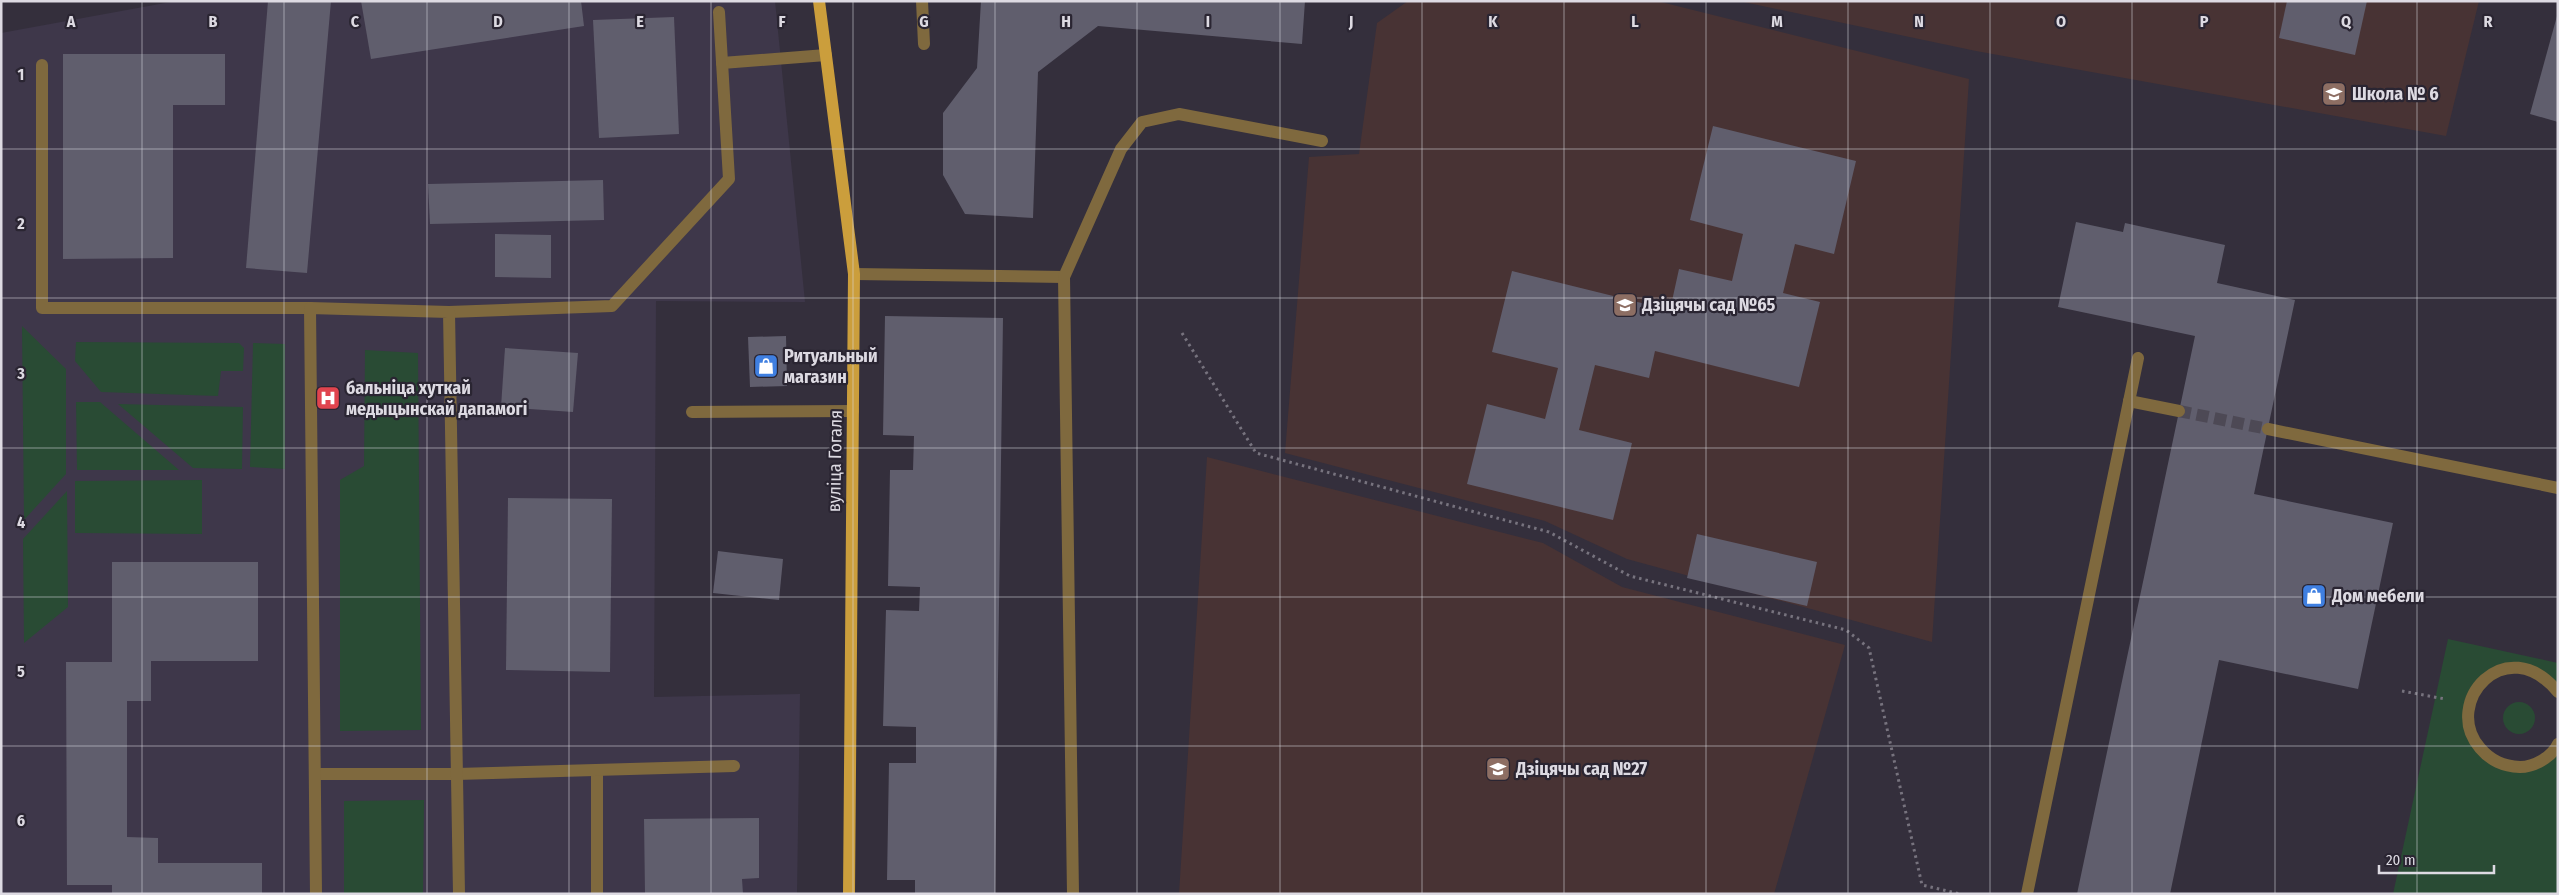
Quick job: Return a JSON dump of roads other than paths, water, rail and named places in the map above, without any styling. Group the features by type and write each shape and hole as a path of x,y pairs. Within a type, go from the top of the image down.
{"main road":[{"name":"вуліца Гогаля","path":"819,1 854,274 849,894"}],"street":[{"path":"922,1 924,44"},
{"path":"42,65 42,308 310,308 449,312 612,306 729,180 720,12"},
{"path":"722,64 826,55"},
{"path":"1073,894 1064,277 1122,149 1142,122 1179,114 1322,140"},
{"path":"854,274 1064,277"},
{"path":"310,308 316,894"},
{"path":"449,312 459,894"},
{"path":"2027,894 2138,358"},
{"path":"2129,401 2179,411"},
{"path":"692,412 853,411"},
{"path":"2268,429 2558,488"},
{"path":"2558,692 2546,679 2529,668 2510,667 2493,673 2478,685 2470,704 2468,723 2474,741 2487,756 2504,766 2524,767 2540,762 2558,744"},
{"path":"315,774 458,774 734,766"},
{"path":"597,770 597,894"}],"tunnel":[{"path":"2179,411 2268,429"}],"place":[{"name":"Школа № 6","path":"2334,94"},
{"name":"Дзіцячы сад №65","path":"1625,305"},
{"name":"Ритуальный магазин","path":"766,366"},
{"name":"бальніца хуткай медыцынскай дапамогі","path":"328,398"},
{"name":"Дом мебели","path":"2314,596"},
{"name":"Дзіцячы сад №27","path":"1498,769"}]}
